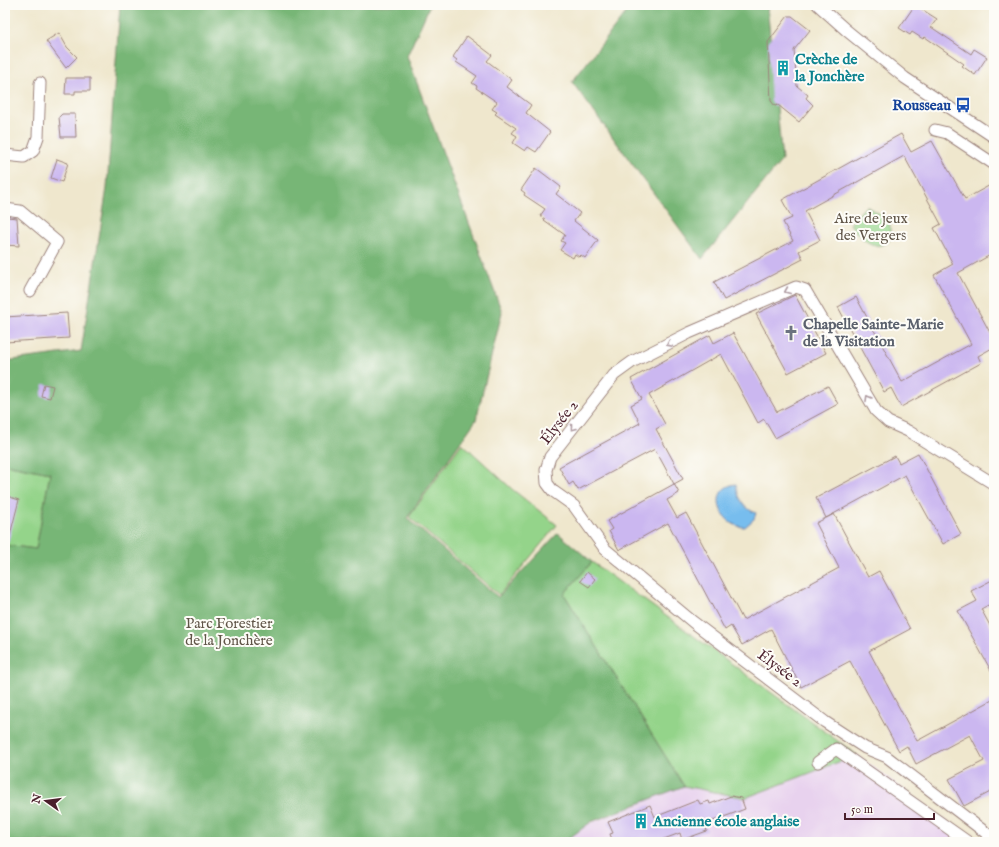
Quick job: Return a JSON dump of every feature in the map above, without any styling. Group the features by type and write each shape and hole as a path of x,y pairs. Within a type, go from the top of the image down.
{"street":[{"path":"818,5 905,78 994,137"},
{"path":"5,155 24,157 33,150 38,137 40,83"},
{"path":"935,130 947,133 994,164"},
{"path":"5,209 20,211 57,242 30,291"},
{"name":"Élysée 2","path":"994,484 908,431 888,422 876,411 805,290 796,287 689,333 632,362 614,375 550,457 546,470 547,483 553,491 574,506 605,549 693,622 825,722 865,748 887,757 994,839"},
{"path":"818,762 836,749 968,842"}],"shaded area":[{"path":"857,755 975,842 543,842 684,786 745,798"}],"green space":[{"name":"Parc Forestier de la Jonchère","path":"120,5 430,5 407,56 502,312 476,420 407,518 498,597 558,533 592,562 564,594 684,786 591,822 564,842 5,842 5,545 36,549 50,473 5,464 5,361 81,351 107,188"},
{"path":"632,5 767,5 782,160 702,259 572,82"},
{"name":"Aire de jeux des Vergers","path":"866,206 880,214 890,225 890,240 885,244 879,246 873,245 862,238 850,224"},
{"path":"462,443 512,489 557,525 499,595 409,517"},
{"path":"5,464 50,473 36,549 5,545"},
{"path":"592,562 857,755 745,798 684,786 564,594"}],"water":[{"path":"736,484 742,502 756,513 754,519 745,527 736,525 729,521 723,514 720,507 719,499 721,492 727,487"}],"building":[{"path":"915,5 937,19 931,27 971,54 974,49 987,57 975,75 962,66 964,64 925,37 923,39 912,32 910,35 899,28"},
{"name":"Crèche de la Jonchère","path":"788,16 792,16 810,30 794,50 797,86 808,95 806,98 813,105 799,122 778,105 775,106 771,101 768,42"},
{"path":"59,33 67,47 77,57 66,68 46,41"},
{"path":"467,36 492,55 487,61 512,80 507,87 531,105 526,113 550,132 536,152 528,147 525,151 513,143 517,136 512,133 516,128 495,114 497,112 492,109 497,102 476,88 477,86 472,83 477,76 456,62 457,60 453,57"},
{"path":"66,78 90,78 90,91 75,91 75,94 65,94"},
{"path":"62,114 75,114 76,137 61,137 59,117"},
{"path":"901,134 911,152 932,141 965,199 994,183 994,253 958,273 994,340 994,347 978,356 981,363 901,407 891,388 884,392 838,307 856,297 902,382 971,344 934,275 953,264 934,228 941,224 904,156 805,211 820,240 799,251 803,259 724,300 714,282 793,241 783,222 792,218 782,200"},
{"path":"57,159 68,163 62,182 51,178"},
{"path":"536,168 561,187 556,194 580,213 574,221 598,240 585,258 581,255 579,257 575,254 573,258 560,250 565,243 561,241 565,235 540,216 545,209 524,195 525,193 521,190"},
{"path":"7,217 17,218 19,246 5,245 5,219"},
{"name":"Chapelle Sainte-Marie de la Visitation","path":"795,295 826,353 788,373 756,314"},
{"path":"67,313 69,338 5,342 5,317"},
{"path":"733,333 777,412 828,386 838,404 775,438 764,419 758,423 721,354 649,395 665,424 656,429 683,479 674,484 655,449 578,490 573,482 569,485 559,467 640,423 631,405 642,399 631,379 710,335 714,343"},
{"path":"44,384 53,386 50,398 41,396"},
{"path":"918,453 961,534 943,544 905,475 826,518 816,498 895,456 899,463"},
{"path":"674,484 679,493 667,500 677,518 686,513 743,620 839,568 816,523 834,514 868,577 879,571 910,629 869,651 917,741 994,699 994,790 964,806 949,779 984,761 970,735 916,764 907,746 899,751 850,661 801,687 771,629 742,645 731,626 725,630 668,523 619,550 609,531 612,529 607,521"},
{"path":"7,496 19,500 8,543 5,542 5,503"},
{"path":"587,572 595,579 589,587 580,581"},
{"path":"994,579 994,602 981,609 994,633 994,676 958,611 977,601 971,591"},
{"name":"Ancienne école anglaise","path":"731,796 741,798 745,809 705,824 707,831 682,840 680,833 656,842 613,842 610,834 613,833 608,822 650,805 655,817 698,800 700,804 709,801 710,804"}],"place":[{"name":"Crèche de la Jonchère","path":"783,68"},
{"name":"Rousseau","path":"963,105"},
{"name":"Chapelle Sainte-Marie de la Visitation","path":"791,333"},
{"name":"Ancienne école anglaise","path":"641,821"}]}
